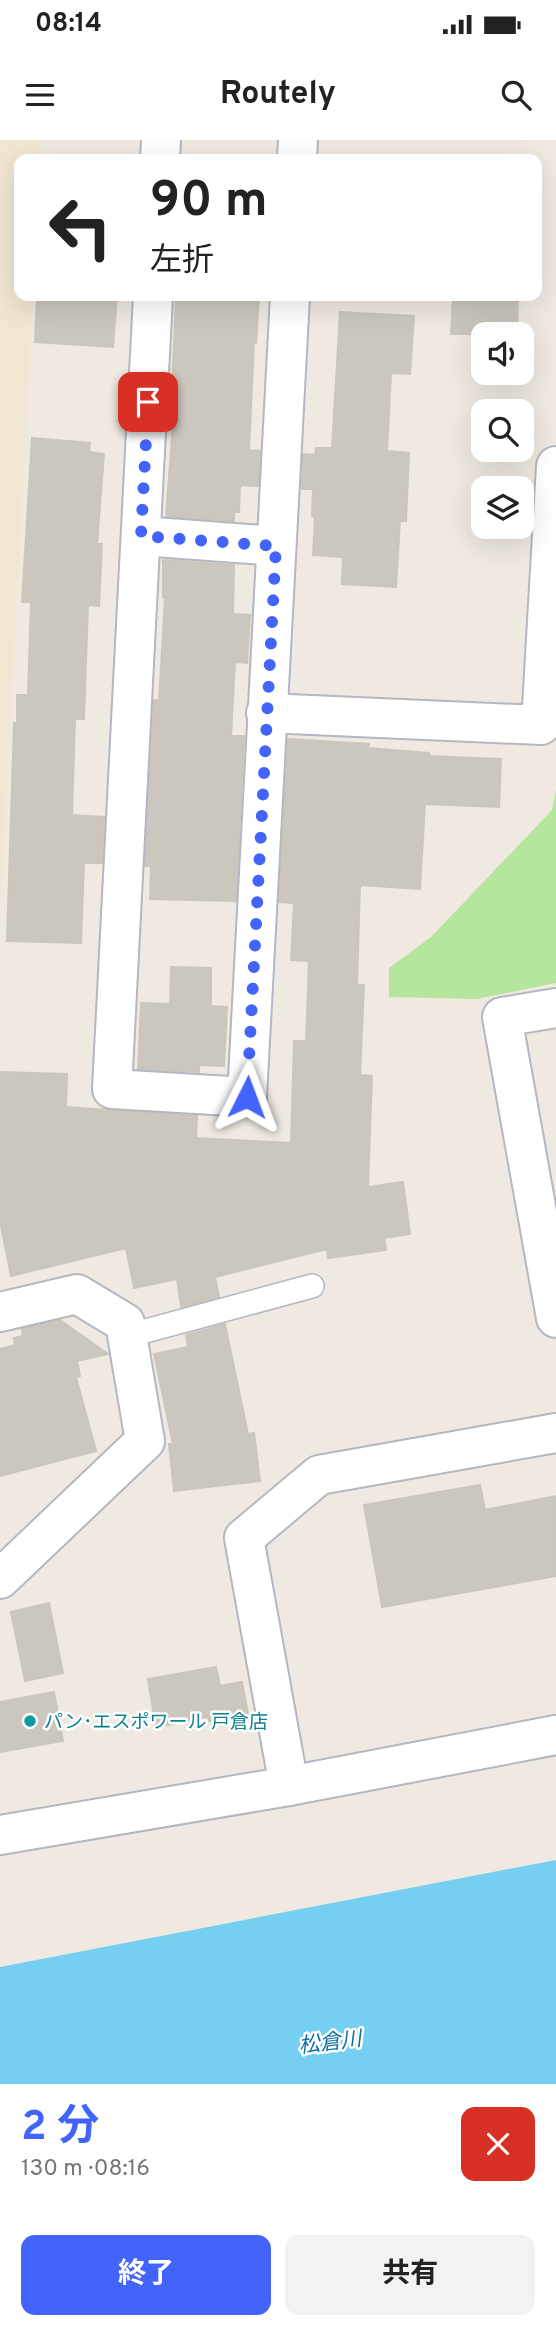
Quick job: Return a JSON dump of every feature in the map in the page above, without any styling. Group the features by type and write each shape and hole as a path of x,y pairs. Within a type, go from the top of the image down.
{"street":[{"path":"153,301 112,1089 247,1097 290,301"},
{"path":"266,713 541,725 554,543 556,466"},
{"path":"141,536 276,546"},
{"path":"556,1007 502,1017 556,1318"},
{"path":"0,1312 77,1294 125,1323 145,1441 0,1578"},
{"path":"289,1786 244,1538 319,1475 556,1433"},
{"path":"0,1835 289,1786 556,1735"}],"lane":[{"path":"127,1336 312,1286"}],"shaded area":[{"path":"0,140 41,140 40,154 14,154 14,301 33,301 0,908"}],"green space":[{"path":"556,790 556,983 477,999 389,997 389,968 431,937 552,810"}],"water":[{"name":"松倉川","path":"556,1860 556,2084 0,2084 0,1967"}],"building":[{"path":"37,301 117,301 113,347 35,342"},
{"path":"176,301 259,301 249,450 260,451 258,486 240,485 239,512 234,512 234,521 166,516 174,411 171,411"},
{"path":"453,301 518,301 517,322 471,322 471,334 451,334"},
{"path":"340,312 414,316 410,374 391,373 387,451 409,453 406,521 400,521 396,587 342,584 343,557 313,555 313,489 302,489 303,454 315,455 316,448 332,448"},
{"path":"32,438 90,443 89,452 104,454 97,544 102,544 99,606 88,605 84,719 75,719 72,815 104,817 102,863 84,863 81,943 7,941 14,723 17,723 17,695 28,695 31,602 22,602"},
{"path":"163,560 234,565 233,614 250,615 247,663 235,662 231,736 244,736 236,901 150,899 151,866 145,866 154,700 159,701 165,598"},
{"path":"288,739 369,744 368,748 429,753 429,756 501,759 499,807 425,804 420,889 360,885 357,985 364,985 360,1075 372,1076 368,1187 403,1182 410,1234 384,1238 386,1250 328,1258 327,1249 215,1277 219,1297 181,1307 177,1279 134,1288 126,1248 11,1276 0,1221 0,1072 67,1074 66,1107 197,1116 196,1138 291,1143 294,1041 306,1041 309,961 291,960 294,903 279,902"},
{"path":"171,967 211,968 211,1006 227,1007 224,1066 199,1065 199,1072 138,1069 141,1003 170,1004"},
{"path":"60,1320 108,1354 77,1361 80,1376 76,1377 96,1451 0,1476 0,1349 15,1345 14,1338 23,1336 22,1329"},
{"path":"225,1324 248,1434 254,1433 260,1481 174,1491 169,1444 173,1444 154,1354 188,1347 186,1335"},
{"path":"480,1485 485,1510 556,1496 556,1576 382,1607 364,1505"},
{"path":"49,1603 63,1673 25,1681 11,1612"},
{"path":"216,1667 220,1686 242,1682 248,1714 209,1721 208,1717 156,1727 148,1679"},
{"name":"パン･エスポワール 戸倉店","path":"54,1692 63,1741 0,1752 0,1702"}],"place":[{"name":"パン･エスポワール 戸倉店","path":"30,1721"}],"route":[{"path":"148,402 141,536 276,546 247,1097"}]}
